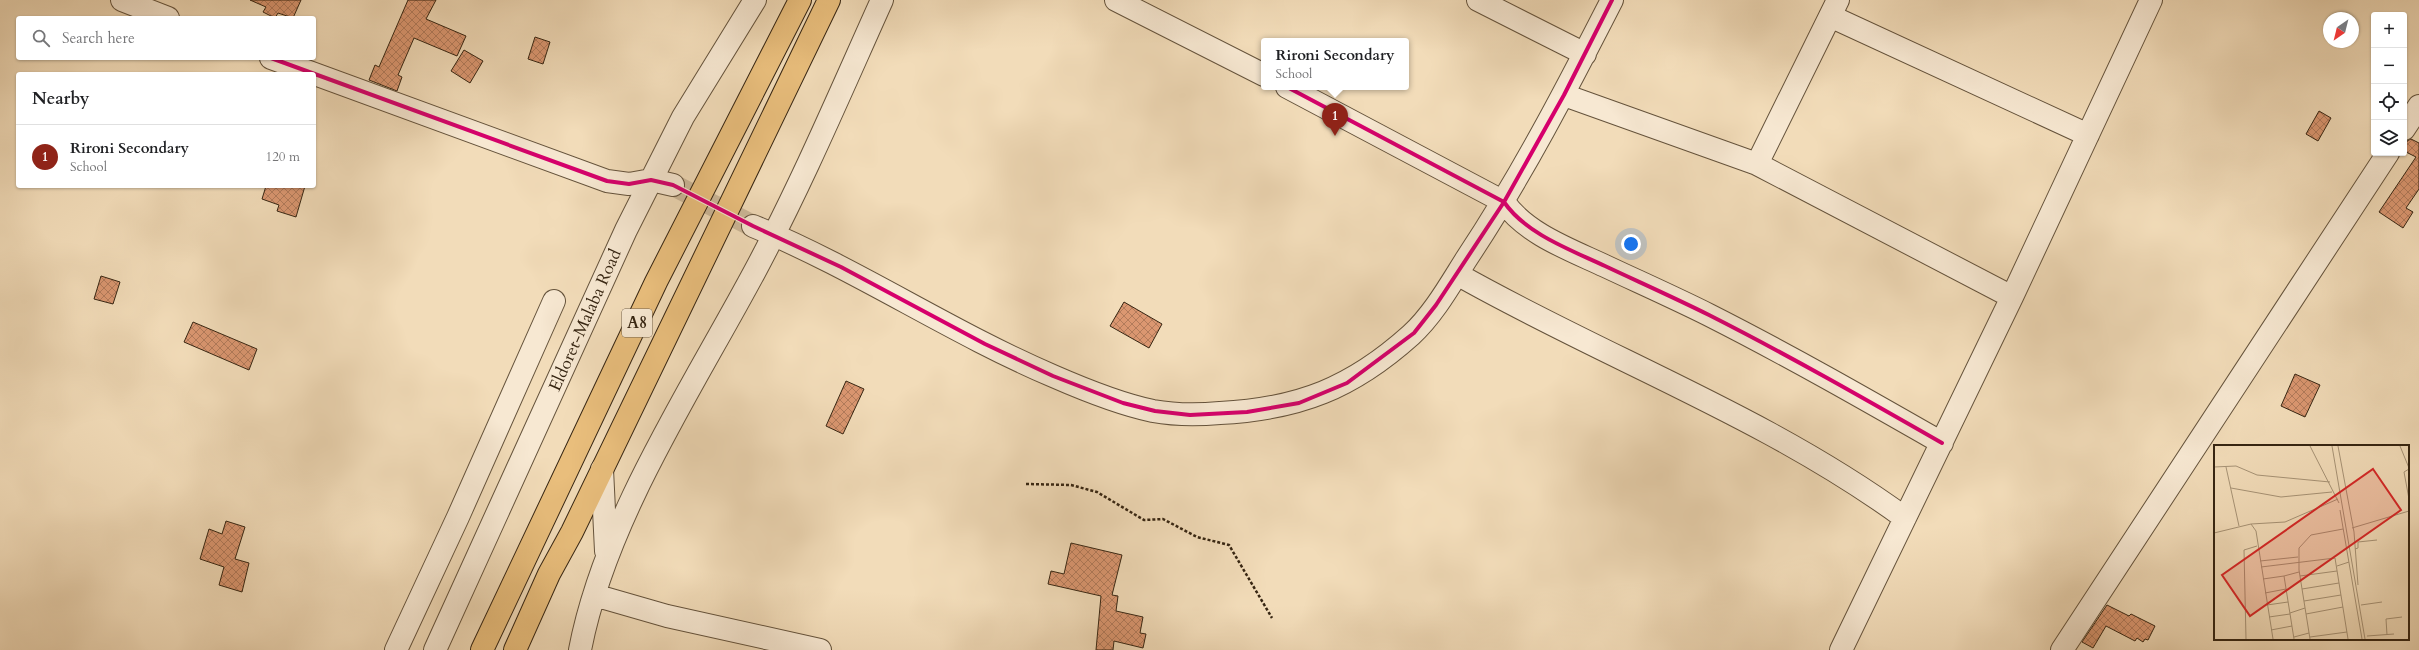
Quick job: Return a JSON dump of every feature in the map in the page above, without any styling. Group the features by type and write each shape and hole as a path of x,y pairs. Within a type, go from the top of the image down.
{"highway":[{"name":"A8","path":"482,650 656,282 800,0"},
{"name":"A8","path":"520,648 549,574 602,469 829,0"}],"street":[{"path":"122,0 163,16"},
{"name":"Eldoret-Malaba Road","path":"436,650 626,230 683,118 755,0"},
{"path":"580,650 606,555 661,442 774,235 882,0"},
{"path":"1116,0 1261,73"},
{"path":"1478,0 1584,54"},
{"path":"753,226 841,267 985,344 1053,376 1123,403 1156,411 1190,415 1247,412 1299,403 1347,383 1414,333 1436,305 1504,202 1564,95 1612,0"},
{"path":"1841,650 2012,297 2152,0"},
{"path":"1757,164 1834,8 2088,135"},
{"path":"276,60 309,72"},
{"path":"316,74 607,181 629,184 652,180 673,185"},
{"path":"1293,90 1504,202 1510,211 1526,225 1565,248 1707,314 1803,364 1942,443"},
{"path":"1564,95 1757,164 2012,297"},
{"path":"2407,124 2419,106"},
{"path":"2062,650 2386,156"},
{"path":"1457,274 1560,328 1761,427 1867,490 1905,518"},
{"path":"396,650 458,517 554,301"},
{"path":"602,469 606,555"},
{"path":"594,595 666,616 820,650"}],"path":[{"path":"1026,484 1071,485 1097,492 1144,520 1164,519 1197,537 1229,545 1272,618"}],"building":[{"path":"250,0 301,0 294,16 287,16 278,13 276,16 271,16 263,12 266,7"},
{"path":"408,0 436,0 426,19 466,36 457,56 414,38 398,75 402,77 397,91 369,80 375,65 379,67"},
{"path":"535,37 550,42 543,64 528,59"},
{"path":"464,50 483,61 470,83 451,71"},
{"path":"2319,111 2331,118 2318,141 2306,134"},
{"path":"2411,139 2419,143 2419,189 2406,208 2413,212 2403,228 2379,212 2416,157 2407,152 2407,141"},
{"path":"265,188 304,188 296,217 277,211 279,205 262,199"},
{"path":"101,276 120,282 113,304 94,299"},
{"path":"1124,302 1162,324 1149,348 1110,326"},
{"path":"193,322 257,349 249,370 184,342"},
{"path":"2295,374 2320,385 2305,417 2281,406"},
{"path":"846,381 864,389 843,434 826,426"},
{"path":"226,521 245,527 235,559 249,563 242,592 219,585 224,567 200,559 209,529 222,534"},
{"path":"1071,543 1122,555 1112,595 1118,596 1116,611 1143,617 1140,633 1146,634 1143,648 1114,641 1113,650 1096,650 1101,596 1048,584 1051,571 1064,574"},
{"path":"2107,605 2129,616 2131,614 2155,626 2148,640 2145,639 2143,642 2137,638 2135,641 2106,626 2093,648 2082,642"}],"tunnel":[{"path":"673,185 753,226"}],"cycle path":[{"path":"316,74 607,181 629,184 651,180 673,185 753,226 841,267 985,344 1053,376 1123,403 1155,411 1190,415 1247,412 1299,403 1347,383 1414,333 1436,305 1504,202 1564,95 1612,0"},
{"path":"276,60 309,72"},
{"path":"1293,90 1504,202 1524,223 1550,240 1683,302 1739,330 1942,443"}],"place":[{"name":"Rironi Secondary","path":"1335,136"}]}
